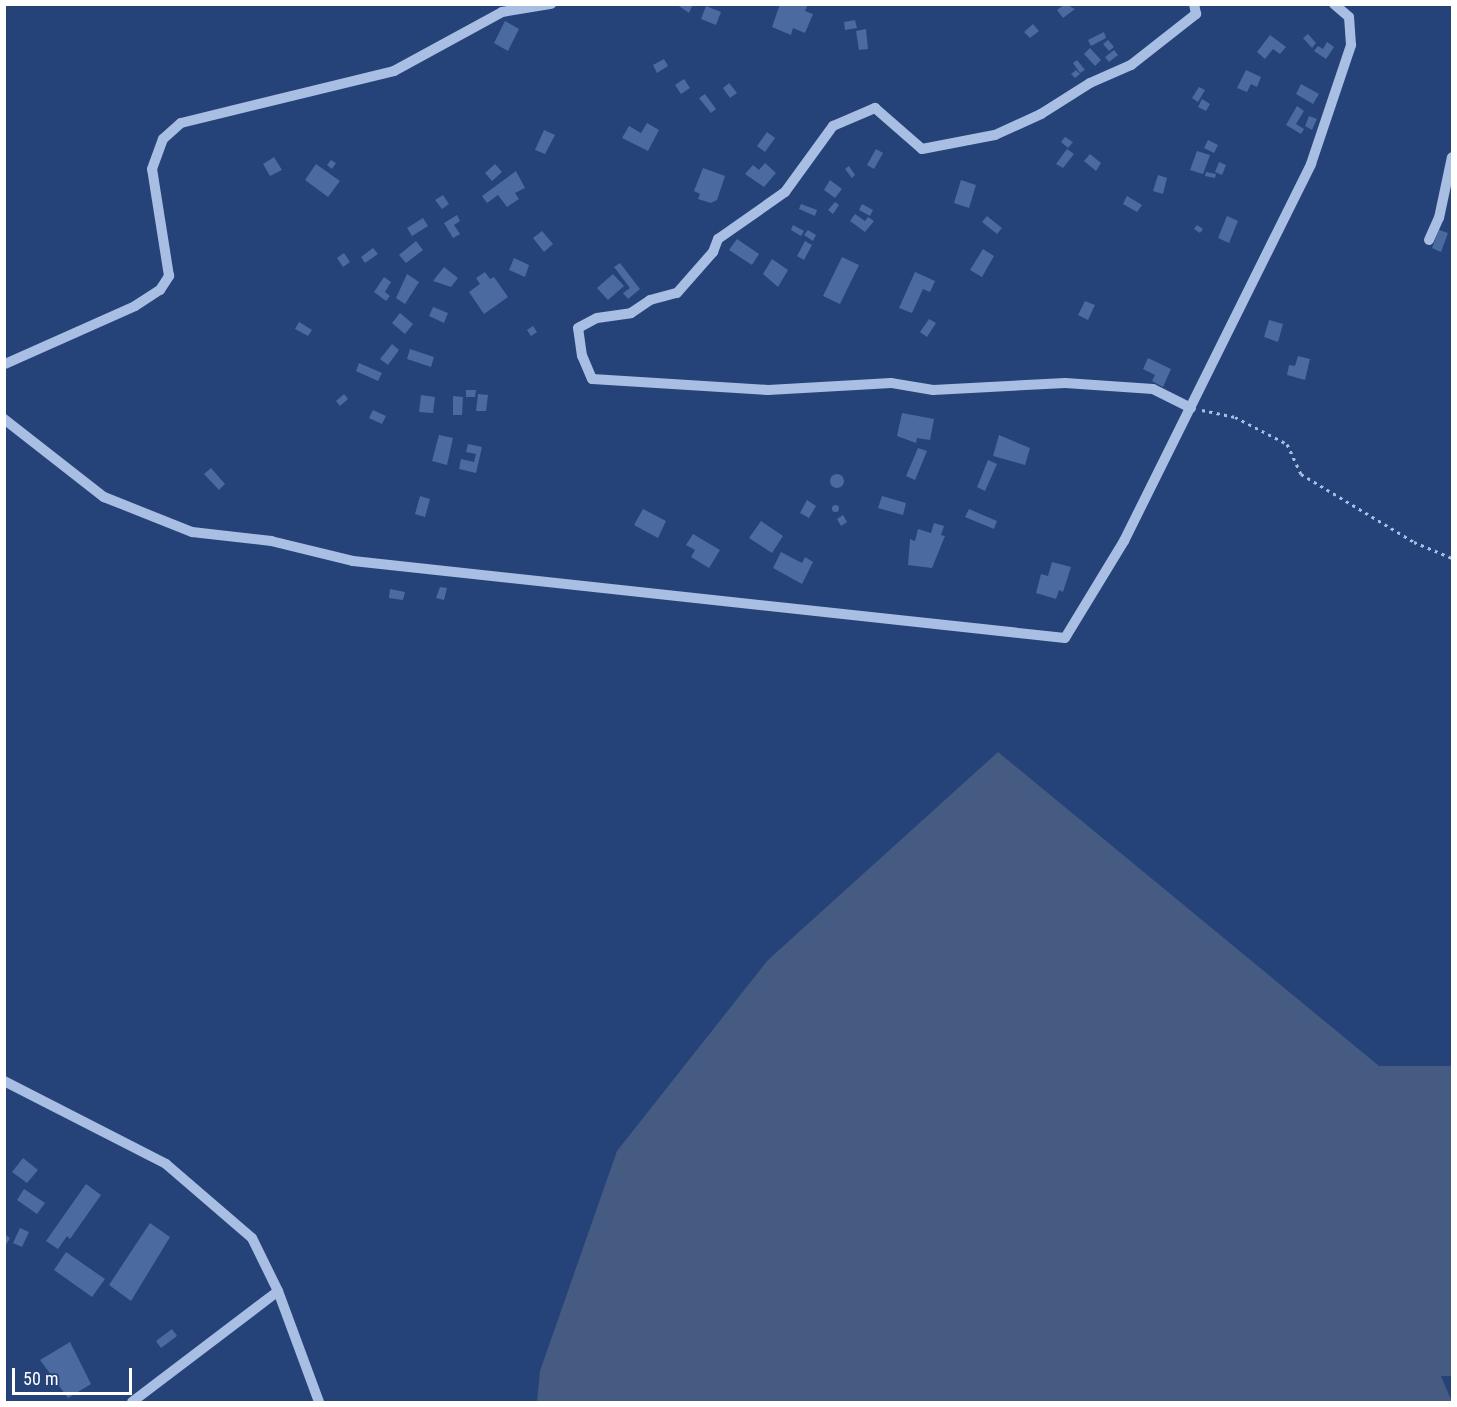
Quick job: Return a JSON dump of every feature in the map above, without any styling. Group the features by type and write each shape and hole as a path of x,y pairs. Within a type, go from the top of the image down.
{"street":[{"path":"5,364 135,306 160,290 169,276 152,169 163,139 181,123 394,71 502,12 551,4"},
{"path":"1191,408 1153,389 1065,383 933,390 891,384 768,390 592,379 582,356 578,328 597,318 631,313 651,300 677,293 713,252 718,239 785,192 833,126 875,108 922,148 995,135 1041,114 1090,83 1131,65 1196,14 1194,4"},
{"path":"4,419 104,497 192,532 271,541 353,561 1065,638 1124,541 1311,164 1351,45 1349,17 1334,4"},
{"path":"1429,240 1439,218 1452,157"},
{"path":"4,1081 166,1164 252,1238 278,1291 319,1402"},
{"path":"132,1402 278,1291"}],"path":[{"path":"1191,408 1235,417 1287,444 1301,474 1414,542 1452,558"}],"water":[{"path":"998,752 1379,1066 1452,1066 1452,1376 1441,1376 1452,1402 537,1402 540,1371 617,1151 768,960"}],"building":[{"path":"676,4 689,4 692,6 689,13"},
{"path":"780,4 808,4 805,11 813,14 805,33 793,28 791,35 772,27"},
{"path":"1065,4 1075,9 1063,18 1057,10"},
{"path":"706,6 721,12 716,25 701,19"},
{"path":"855,20 857,28 845,30 844,22"},
{"path":"505,21 519,29 508,51 494,43"},
{"path":"1033,24 1039,31 1030,38 1024,32"},
{"path":"866,29 868,49 859,50 856,31"},
{"path":"1104,32 1106,38 1091,46 1088,40"},
{"path":"1308,34 1316,43 1312,48 1303,38"},
{"path":"1270,35 1286,47 1280,54 1273,49 1265,59 1257,52"},
{"path":"1108,40 1114,47 1109,51 1103,44"},
{"path":"1327,42 1334,47 1326,59 1314,51 1318,46 1323,49"},
{"path":"1090,48 1101,60 1095,66 1084,54"},
{"path":"1114,50 1118,55 1109,62 1105,57"},
{"path":"664,59 668,66 657,73 653,65"},
{"path":"1077,60 1085,70 1080,73 1073,63"},
{"path":"1076,70 1080,74 1075,78 1071,74"},
{"path":"1246,70 1261,77 1257,87 1251,84 1247,92 1237,88"},
{"path":"684,79 690,88 681,94 675,85"},
{"path":"729,83 737,93 730,98 723,88"},
{"path":"1301,84 1319,94 1313,104 1296,94"},
{"path":"1199,87 1205,90 1198,102 1192,98"},
{"path":"705,94 716,109 711,113 699,98"},
{"path":"1202,99 1210,104 1206,111 1198,107"},
{"path":"1297,106 1304,111 1296,124 1304,129 1301,134 1286,125"},
{"path":"1309,116 1317,119 1312,130 1305,126"},
{"path":"647,123 659,130 648,151 622,138 629,126 641,133"},
{"path":"544,130 555,135 545,154 535,150"},
{"path":"767,132 775,138 765,152 757,146"},
{"path":"1065,137 1073,142 1068,148 1061,142"},
{"path":"1208,140 1218,145 1214,153 1204,148"},
{"path":"876,149 883,153 874,169 867,165"},
{"path":"1067,149 1074,154 1063,168 1056,164"},
{"path":"1197,151 1210,155 1203,174 1190,170"},
{"path":"1090,154 1101,163 1096,171 1084,161"},
{"path":"274,157 282,170 270,176 263,164"},
{"path":"331,160 336,163 332,169 327,165"},
{"path":"1219,162 1226,165 1222,175 1215,172"},
{"path":"765,163 776,173 764,187 745,174 753,165 759,170"},
{"path":"316,164 340,181 328,197 305,180"},
{"path":"495,164 502,172 492,181 485,173"},
{"path":"849,166 855,175 852,178 845,169"},
{"path":"703,168 725,176 717,200 711,203 698,199 700,194 694,191"},
{"path":"516,171 525,188 515,193 519,199 507,207 498,195 487,203 482,196"},
{"path":"1206,172 1216,174 1215,178 1205,176"},
{"path":"1158,175 1167,178 1163,194 1153,191"},
{"path":"830,180 842,189 835,198 824,190"},
{"path":"961,180 976,185 969,208 954,203"},
{"path":"443,195 449,204 442,209 435,200"},
{"path":"1127,196 1142,205 1137,212 1123,204"},
{"path":"835,202 839,205 833,214 828,210"},
{"path":"801,204 817,210 815,216 799,209"},
{"path":"862,204 873,210 870,216 859,210"},
{"path":"855,214 865,221 868,217 874,221 865,232 850,221"},
{"path":"457,215 460,221 454,225 460,234 453,238 444,223"},
{"path":"987,216 1002,228 997,234 982,222"},
{"path":"1227,216 1238,221 1229,243 1218,238"},
{"path":"423,218 428,226 412,236 407,228"},
{"path":"793,225 804,231 801,236 791,230"},
{"path":"1197,225 1203,229 1200,233 1194,229"},
{"path":"808,230 816,235 813,241 804,235"},
{"path":"1439,230 1448,233 1441,252 1432,248"},
{"path":"542,231 553,244 544,252 533,238"},
{"path":"737,239 759,254 752,265 729,250"},
{"path":"416,241 423,250 406,263 399,255"},
{"path":"805,241 812,245 804,260 797,256"},
{"path":"373,248 378,254 365,263 361,257"},
{"path":"983,249 994,256 982,277 970,270"},
{"path":"344,253 350,262 343,267 337,258"},
{"path":"842,257 859,265 840,304 823,296"},
{"path":"514,258 529,265 525,277 509,270"},
{"path":"772,259 788,270 778,287 763,274"},
{"path":"620,263 640,289 628,299 623,293 630,288 614,267"},
{"path":"444,267 458,278 451,287 433,281"},
{"path":"485,272 490,279 494,277 508,297 484,314 469,292 480,284 476,278"},
{"path":"915,272 935,281 930,292 923,289 912,313 899,308"},
{"path":"407,274 419,282 405,304 396,298"},
{"path":"613,274 624,286 608,300 597,288"},
{"path":"384,277 391,282 385,292 390,296 386,301 374,292"},
{"path":"1085,301 1095,305 1088,320 1078,315"},
{"path":"433,307 448,313 444,323 429,316"},
{"path":"400,313 413,324 405,334 392,323"},
{"path":"929,319 936,323 927,337 920,332"},
{"path":"1269,320 1283,324 1278,342 1264,337"},
{"path":"299,322 312,330 308,336 295,329"},
{"path":"533,326 537,332 531,336 527,330"},
{"path":"392,344 399,350 388,365 380,359"},
{"path":"410,349 434,357 431,367 407,359"},
{"path":"1298,356 1310,359 1305,380 1287,375 1289,365 1295,366"},
{"path":"1148,358 1171,369 1163,387 1152,381 1155,375 1143,369"},
{"path":"359,363 382,373 378,381 356,371"},
{"path":"466,390 476,390 475,397 466,397"},
{"path":"344,394 348,399 340,406 336,401"},
{"path":"478,394 488,395 486,411 476,411"},
{"path":"421,395 435,397 433,413 419,412"},
{"path":"453,396 463,397 462,415 453,415"},
{"path":"373,410 386,416 382,424 369,418"},
{"path":"902,413 934,419 930,440 917,438 916,443 897,436"},
{"path":"439,435 453,438 447,465 432,461"},
{"path":"999,435 1030,448 1025,465 993,456"},
{"path":"468,444 482,447 476,473 459,469 461,459 474,462 476,454 466,452"},
{"path":"918,448 927,451 915,480 906,476"},
{"path":"988,460 997,464 985,491 977,487"},
{"path":"211,468 225,484 219,490 204,474"},
{"path":"837,474 842,476 844,481 842,486 837,488 832,486 830,481 832,476"},
{"path":"420,496 430,499 425,517 415,514"},
{"path":"882,496 906,503 903,515 878,508"},
{"path":"807,500 816,506 809,518 800,513"},
{"path":"835,504 839,508 835,512 831,508"},
{"path":"643,509 666,521 658,538 634,525"},
{"path":"969,509 997,521 994,529 965,517"},
{"path":"843,515 847,522 841,526 837,519"},
{"path":"761,521 783,536 772,553 749,538"},
{"path":"934,523 944,526 941,535 945,536 932,568 908,565 910,539 915,541 918,529 931,533"},
{"path":"693,534 720,550 709,568 691,557 695,550 686,545"},
{"path":"781,552 802,563 805,557 813,562 802,584 773,568"},
{"path":"1052,562 1071,567 1063,592 1059,590 1056,599 1036,593 1041,574 1048,576"},
{"path":"440,587 447,588 444,600 436,598"},
{"path":"390,589 405,592 403,600 389,598"},
{"path":"23,1158 38,1170 27,1183 12,1172"},
{"path":"86,1184 101,1195 70,1239 67,1236 58,1249 46,1241"},
{"path":"24,1189 45,1203 37,1214 17,1200"},
{"path":"150,1223 170,1237 131,1301 109,1285"},
{"path":"20,1228 29,1232 22,1247 13,1243"},
{"path":"4,1234 10,1238 4,1248"},
{"path":"66,1252 105,1279 92,1297 54,1270"},
{"path":"172,1329 177,1336 161,1348 156,1341"},
{"path":"70,1342 91,1384 68,1398 40,1360"}]}
